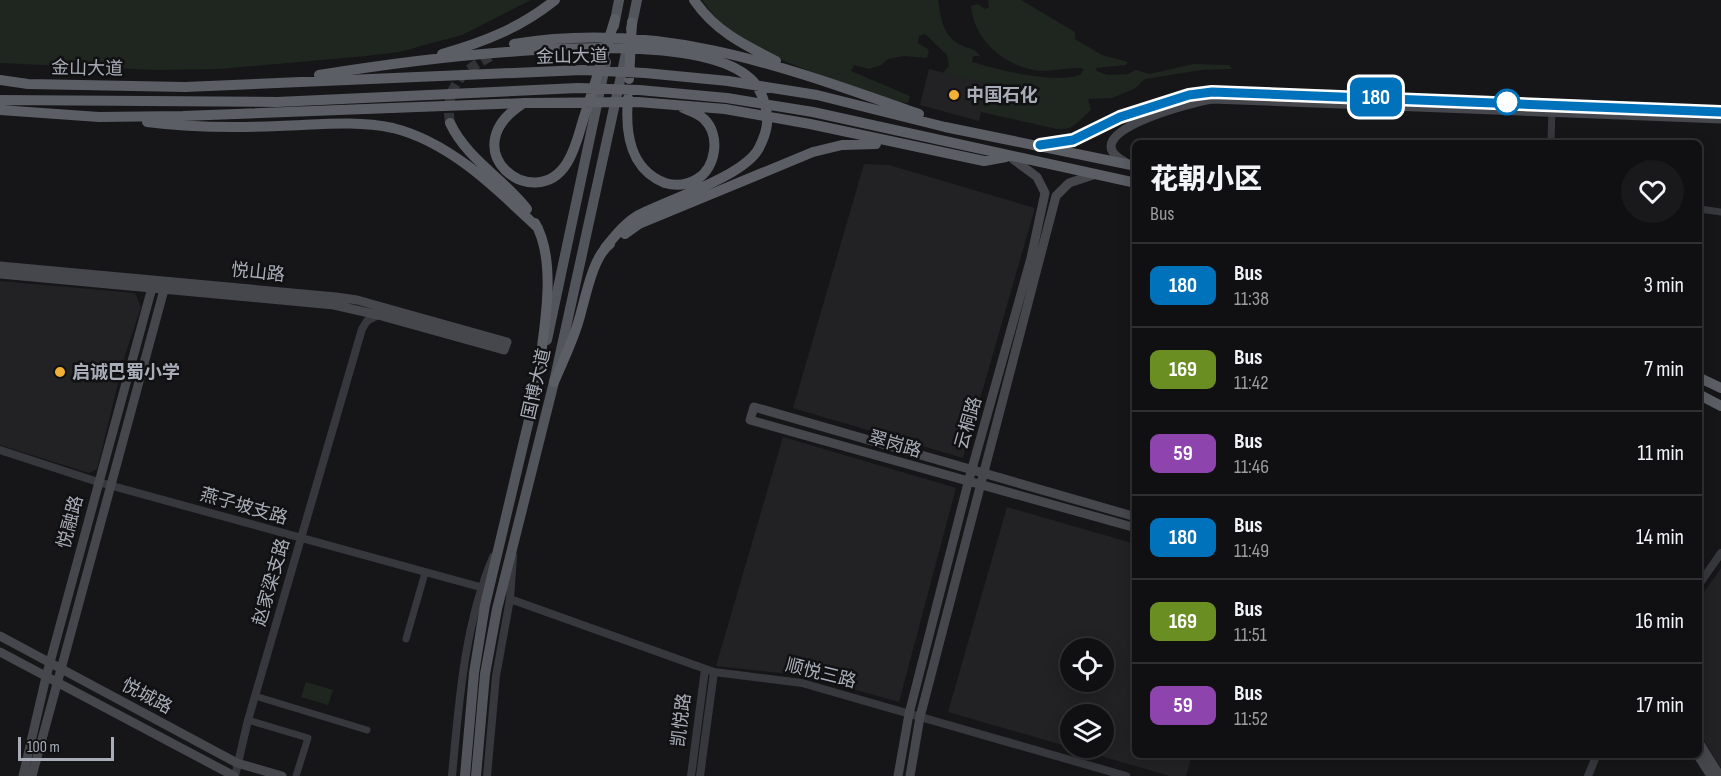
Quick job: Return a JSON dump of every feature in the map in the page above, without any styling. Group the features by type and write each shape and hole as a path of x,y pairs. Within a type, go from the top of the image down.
{"highway":[{"path":"418,61 487,41 522,23 555,0"},
{"path":"694,0 708,19 728,37 793,70"},
{"path":"526,102 501,122 493,145 496,157 505,171 517,180 531,183 547,180 559,172 574,150 615,19"},
{"path":"632,22 626,115 633,153 642,168 654,179 670,185 683,184 697,179 707,171 713,158 715,142 704,118 675,105"},
{"path":"276,83 418,61 587,42"},
{"path":"514,44 587,42 690,45 793,70 966,131"},
{"path":"554,382 577,327 592,274 605,248 619,231 635,217 732,172 757,152 768,125 763,96 745,75 714,61 650,44"},
{"name":"金山大道","path":"0,80 28,84 185,87 582,70 645,73 728,81 817,95 966,131 1132,166"},
{"name":"金山大道","path":"0,100 277,102 578,88 639,90 727,98 813,112 1132,182"},
{"path":"99,117 283,114 526,102 638,102 725,110 810,124 889,143 984,161 1009,156"},
{"path":"0,110 99,117 202,129 357,123 394,129 429,143 458,160 495,188 538,228"},
{"path":"450,123 457,139 526,208 538,228 545,248 548,273 536,391"},
{"path":"605,248 639,224 813,152 842,145 889,143"},
{"path":"1704,380 1721,388"},
{"path":"1702,397 1721,407"}],"main road":[{"name":"国博大道","path":"465,776 501,537 536,391 619,0"},
{"name":"国博大道","path":"476,776 479,674 554,382 637,0"},
{"path":"1040,145 1073,140 1120,117 1189,95 1212,92 1552,107 1721,118"},
{"path":"1132,165 1113,154 1111,142 1118,133 1167,110 1212,99 1721,112"},
{"name":"云桐路","path":"898,776 909,714 968,483 1031,258 1045,194 1037,177 1009,156"},
{"name":"云桐路","path":"910,776 920,717 1056,196 1069,183 1096,174"},
{"name":"悦山路","path":"0,266 154,283 357,300 506,346 355,309 165,284"},
{"name":"悦山路","path":"0,274 154,283"},
{"name":"悦融路","path":"23,776 46,677 154,283"},
{"name":"悦融路","path":"32,776 165,284"},
{"name":"翠岗路","path":"1132,516 754,407 750,420 968,483 1132,527"},
{"name":"悦城路","path":"0,636 237,763 282,776"},
{"name":"悦城路","path":"0,652 234,776"},
{"path":"1702,747 1720,776"},
{"path":"1700,758 1711,776"}],"street":[{"path":"1551,140 1552,107"},
{"path":"1702,209 1721,212"},
{"path":"355,309 360,316 362,329"},
{"path":"362,329 367,321 378,315"},
{"name":"赵家梁支路","path":"234,776 248,720 362,329"},
{"name":"燕子坡支路","path":"0,450 98,482 480,587"},
{"path":"452,776 464,672 480,587 501,537"},
{"path":"487,776 496,676 510,599 513,542"},
{"path":"1702,580 1721,553"},
{"path":"406,639 425,573"},
{"name":"顺悦三路","path":"510,599 714,672 802,683 1126,776"},
{"name":"凯悦路","path":"691,776 705,669"},
{"name":"凯悦路","path":"700,776 714,672"},
{"path":"255,696 367,730"},
{"path":"248,720 308,738 296,776"},
{"path":"1588,776 1595,758"}],"shaded area":[{"path":"0,0 531,0 462,35 399,52 220,69 157,70 0,63"},
{"path":"702,0 938,0 947,33 956,43 974,50 980,56 973,56 972,62 1041,77 1080,75 1084,69 1039,71 1023,67 1001,56 984,40 973,18 971,6 978,4 985,9 989,7 988,0 1021,0 1075,32 1075,39 1102,55 1128,62 1126,65 1096,68 1097,71 1107,75 1128,74 1136,70 1149,74 1194,64 1229,65 1232,69 1201,70 1145,79 1134,89 1112,98 1088,99 1091,110 1072,126 1057,129 981,112 988,84 943,73 949,66 947,55 925,34 919,36 918,43 929,50 927,58 903,56 888,59 881,65 869,69 854,65 851,71 910,96 908,103 900,102 820,75 765,52 740,37 719,20"},
{"name":"中国石化","path":"929,69 988,84 979,121 920,105"},
{"path":"864,164 889,165 1035,208 963,458 793,408"},
{"name":"启诚巴蜀小学","path":"0,281 135,293 141,307 125,355 97,469 89,473 0,445"},
{"path":"783,437 956,488 899,702 806,676 716,666"},
{"path":"1007,507 1132,543 1132,758 1191,758 1186,776 1170,776 1108,758 1114,758 1114,704 1060,704 1060,744 948,712"},
{"path":"1721,568 1721,768 1702,737 1702,595"},
{"path":"306,682 333,690 328,705 301,697"}],"tunnel":[{"path":"450,123 449,110 453,89 474,66 495,54"}],"bus line":[{"name":"180","path":"1040,145 1073,140 1120,117 1189,95 1212,92 1530,102 1721,112"}],"place":[{"name":"中国石化","path":"954,95"},
{"name":"启诚巴蜀小学","path":"60,372"}]}
